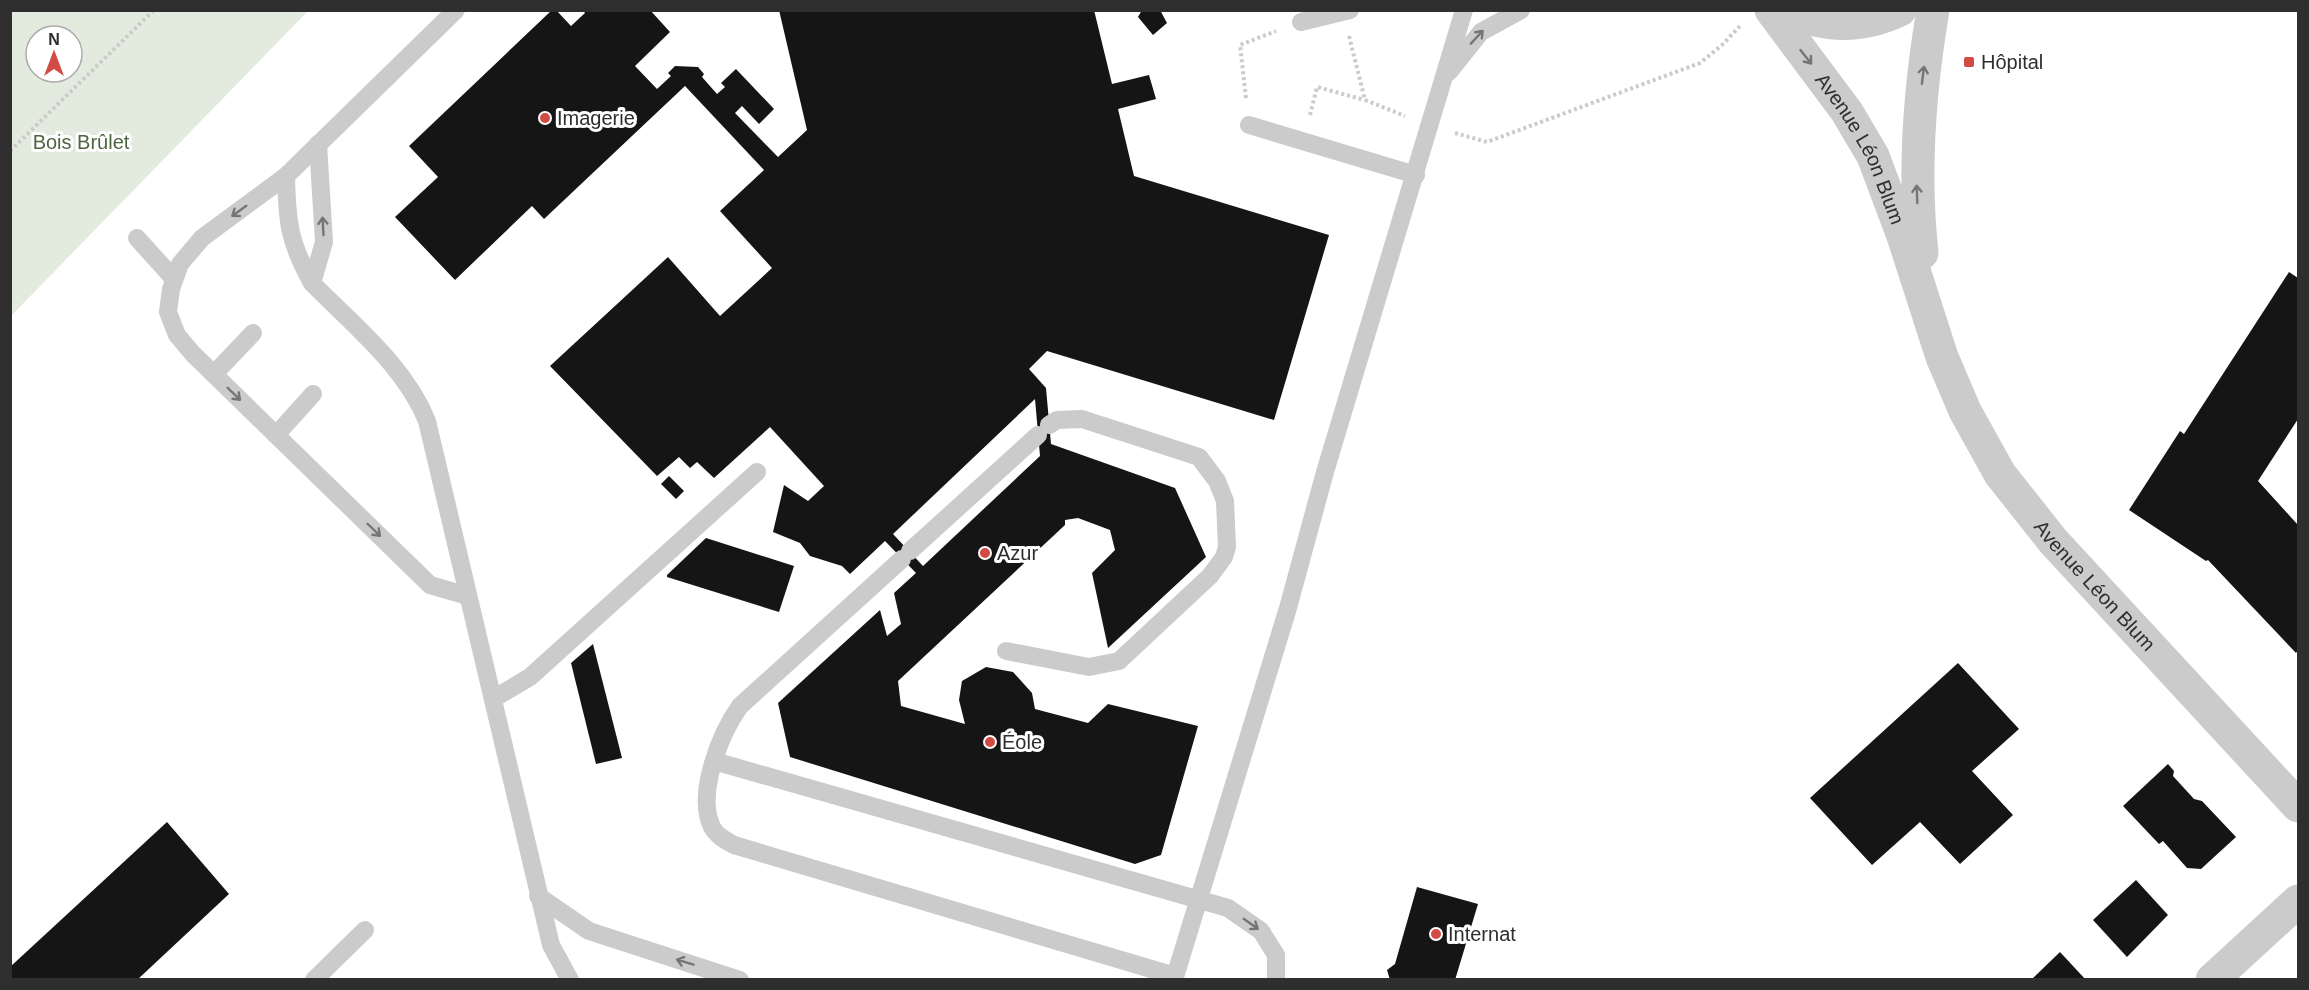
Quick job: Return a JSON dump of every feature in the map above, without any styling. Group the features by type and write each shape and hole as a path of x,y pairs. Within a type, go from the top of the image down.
{"street":[{"path":"1788,10 1817,22 1840,24 1873,21 1900,10"},
{"name":"Avenue Léon Blum","path":"1933,10 1919,109 1916,164 1920,235 1934,335"},
{"name":"Avenue Léon Blum","path":"1759,15 1847,112 1873,156 1903,236 1934,335 1965,411 2018,500 2053,541 2298,806"},
{"path":"2212,980 2298,901"}],"lane":[{"path":"456,10 286,176 202,238 180,264 174,279 168,312 177,335 214,374 430,585 468,596"},
{"path":"1006,651 1089,667 1119,661 1210,576 1224,557 1228,525 1225,501 1217,481 1199,457 1082,419 1057,420 740,706 724,732 714,761 706,797 712,827 720,837 734,845 1174,978 1464,10"},
{"path":"1445,79 1481,32 1521,10"},
{"path":"1301,22 1347,11"},
{"path":"1249,125 1416,175"},
{"path":"312,283 324,242 318,144"},
{"path":"286,176 287,220 291,242 312,283 399,372 419,402 427,422 538,896 551,945 570,980"},
{"path":"137,237 174,279"},
{"path":"214,374 253,333"},
{"path":"276,435 313,394"},
{"path":"493,699 530,676 757,472"},
{"path":"714,761 1228,908 1261,931 1276,955 1276,980"},
{"path":"538,896 589,931 740,980"},
{"path":"314,980 365,930"}],"path":[{"path":"10,151 154,10"},
{"path":"1347,11 1365,100"},
{"path":"1303,141 1317,87 1365,100 1431,126 1487,142 1700,63 1759,15"},
{"path":"1249,125 1240,45 1301,22"}],"green space":[{"name":"Bois Brûlet","path":"10,11 308,11 11,316"}],"building":[{"path":"552,10 556,10 571,26 585,13 583,10 650,10 670,32 635,66 657,89 671,76 668,73 675,66 698,67 704,74 702,77 717,94 725,87 721,83 736,69 774,109 759,124 742,106 735,113 778,157 807,130 779,10 1094,10 1112,84 1149,75 1156,99 1118,109 1134,176 1329,235 1274,420 1047,351 1029,369 1046,388 1051,444 1175,488 1206,557 1108,648 1092,573 1115,550 1110,530 1078,518 1065,520 1065,525 898,681 901,706 965,724 959,700 962,681 986,667 1013,672 1032,693 1035,709 1088,723 1108,704 1198,726 1161,855 1135,864 790,757 778,703 880,610 887,636 901,624 894,593 916,573 885,541 850,574 842,566 810,556 800,543 773,532 784,485 808,501 824,486 770,427 714,478 697,462 690,468 679,457 657,476 550,366 668,257 720,316 772,268 720,211 764,170 685,86 544,219 532,206 455,280 395,217 438,177 409,146","holes":["1035,399 1040,456 923,566 893,534"]},
{"path":"1142,10 1160,10 1167,23 1153,35 1138,17"},
{"path":"2289,272 2298,278 2298,419 2258,481 2298,525 2298,650 2296,653 2208,560 2206,561 2129,510 2180,431 2184,434"},
{"path":"669,476 684,491 676,499 661,484"},
{"path":"706,538 794,566 779,612 667,577"},
{"path":"593,644 622,758 596,764 571,663"},
{"path":"1958,663 2019,729 1972,771 2013,815 1960,864 1920,822 1872,865 1810,798"},
{"path":"2168,764 2174,771 2173,776 2194,799 2202,801 2236,837 2201,869 2187,868 2163,841 2159,844 2123,806"},
{"path":"167,822 229,894 137,980 10,980 10,967"},
{"path":"2136,880 2168,915 2127,957 2093,920"},
{"name":"Internat","path":"1417,887 1478,904 1455,980 1390,980 1387,970 1395,964"},
{"path":"2060,952 2086,980 2031,980"}],"place":[{"name":"Hôpital","path":"1969,62"},
{"name":"Imagerie","path":"545,118"},
{"name":"Azur","path":"985,553"},
{"name":"Éole","path":"990,742"},
{"name":"Internat","path":"1436,934"}]}
